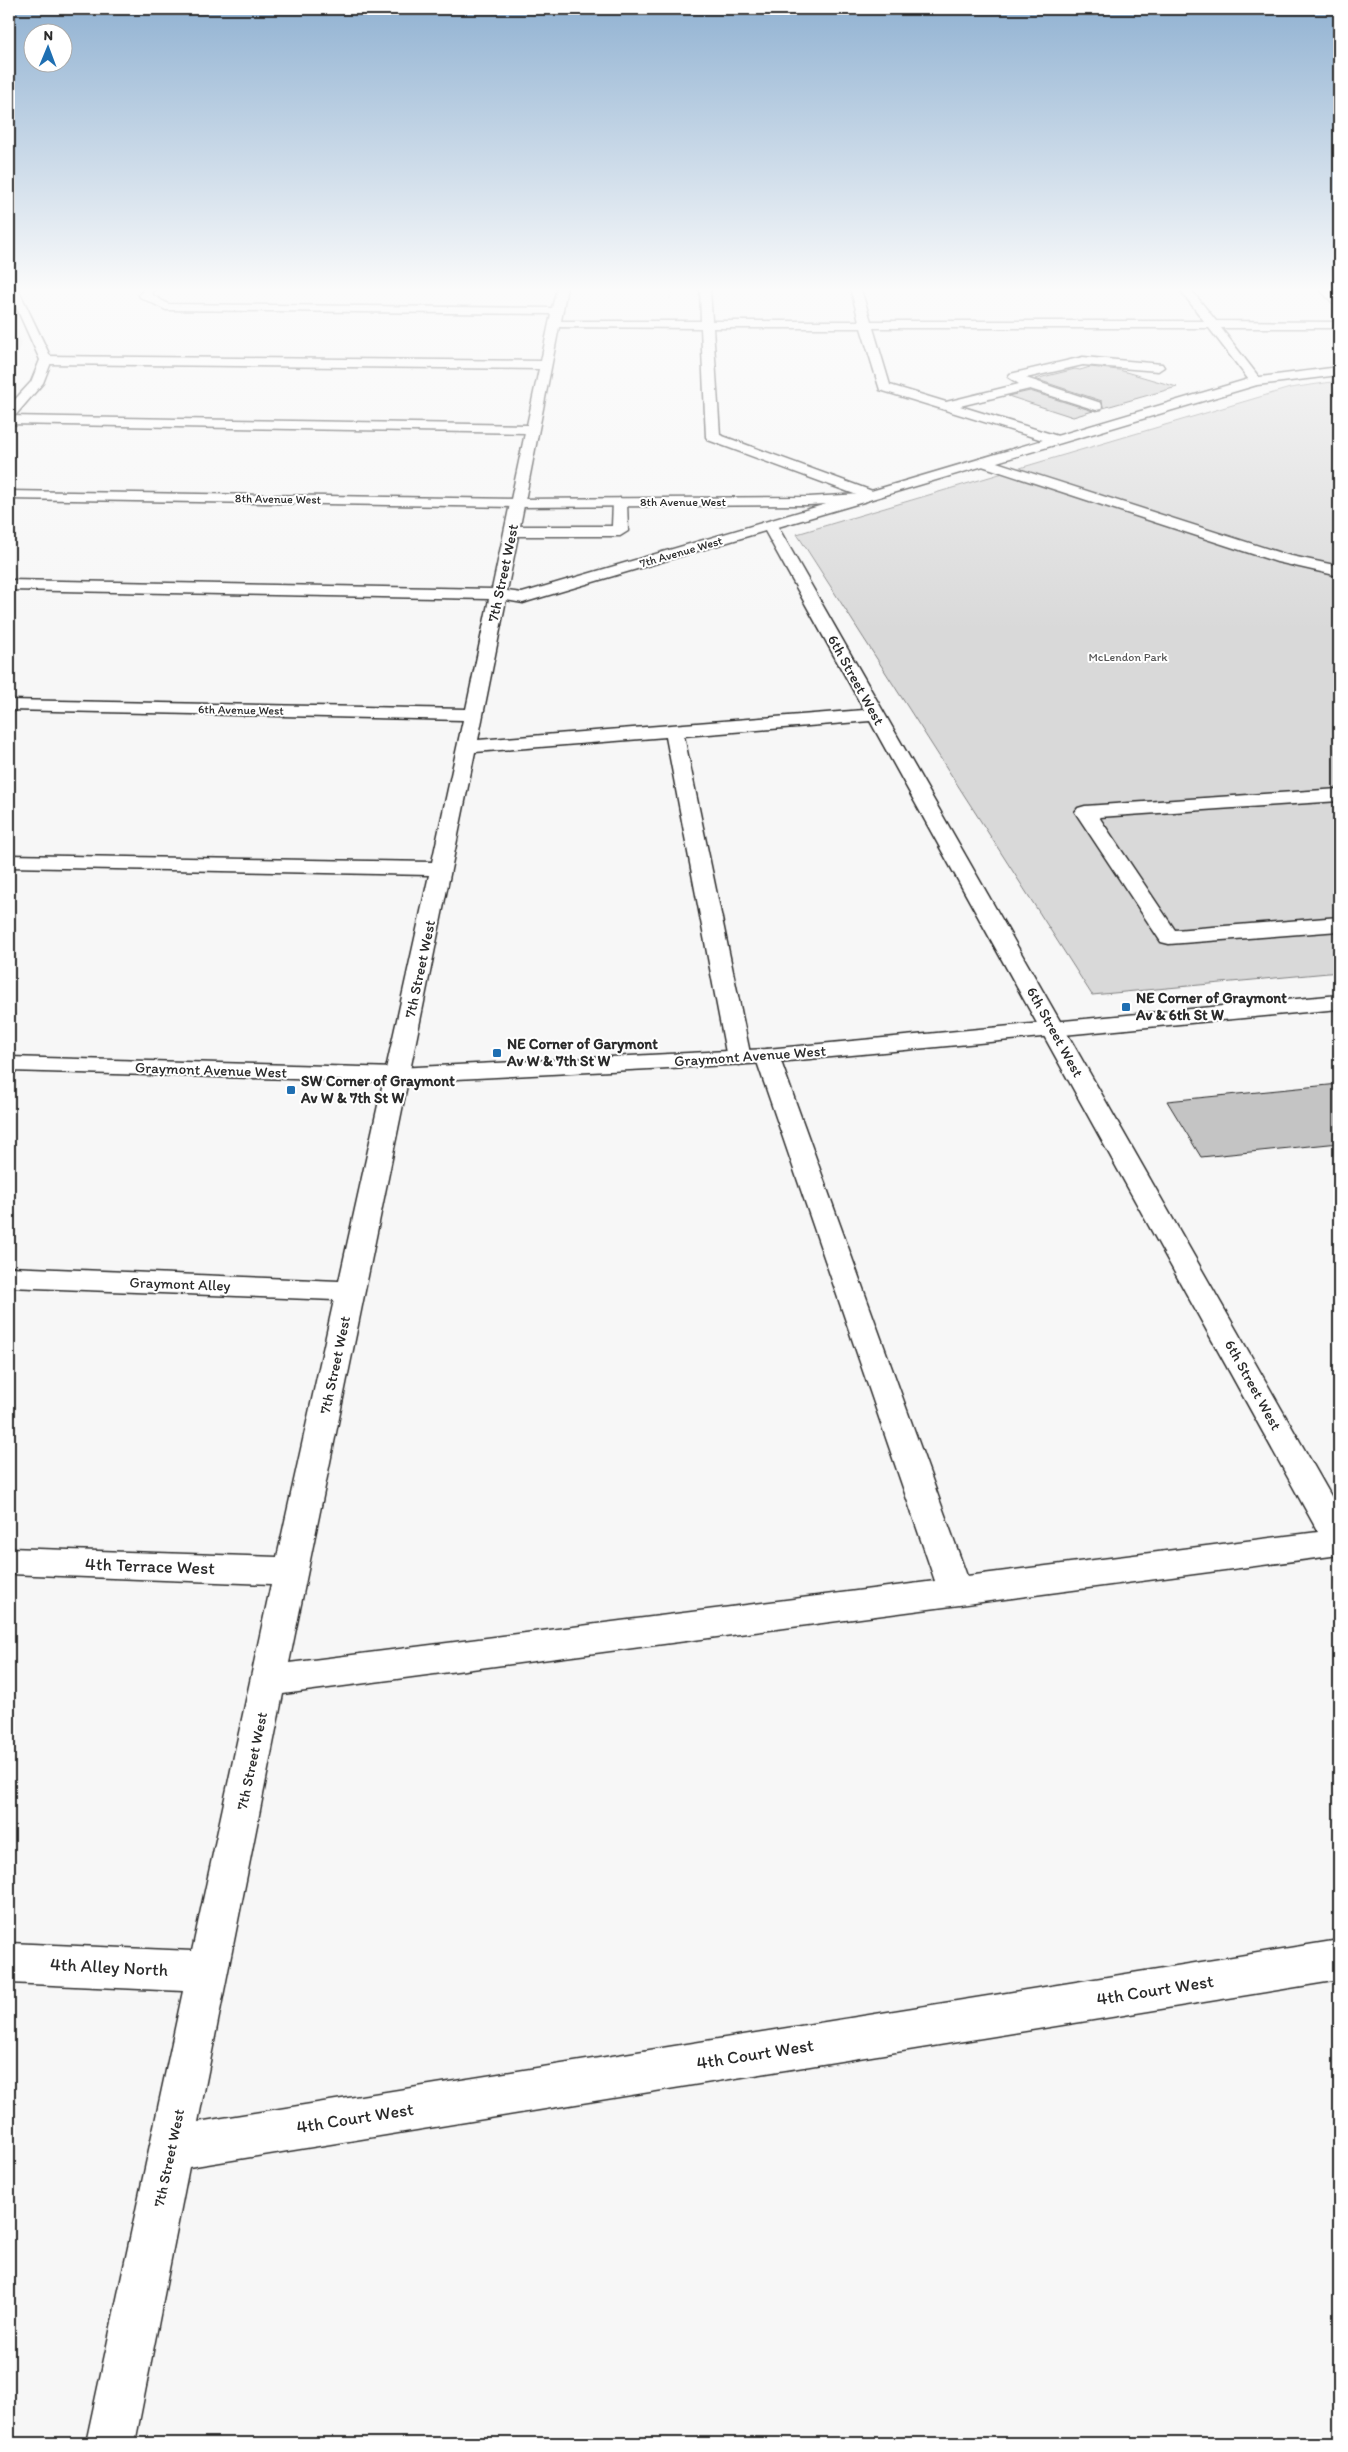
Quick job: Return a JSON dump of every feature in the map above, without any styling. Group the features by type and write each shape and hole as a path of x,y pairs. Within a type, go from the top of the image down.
{"street":[{"path":"9,414 20,401"},
{"name":"7th Street West","path":"110,2443 291,1571 442,869 538,401"},
{"path":"711,401 713,437 766,449 866,497"},
{"path":"931,401 1056,440"},
{"path":"946,406 965,401"},
{"path":"1082,401 1096,406"},
{"name":"8th Avenue West","path":"9,494 515,517 576,503 809,501 866,497 1187,401"},
{"path":"9,420 533,429"},
{"path":"984,462 1283,559 1339,571"},
{"name":"7th Avenue West","path":"9,585 498,594 523,598 866,497"},
{"path":"515,517 573,531 620,531 620,502"},
{"path":"573,531 576,503"},
{"name":"6th Street West","path":"770,526 1339,1540"},
{"name":"6th Avenue West","path":"9,705 474,715"},
{"path":"467,747 876,715"},
{"path":"674,732 739,1058"},
{"path":"1339,794 1085,812 1169,937 1339,924"},
{"path":"9,861 442,869"},
{"name":"Graymont Avenue West","path":"9,1064 397,1075 767,1056 1055,1031 1338,1003"},
{"path":"767,1056 956,1592"},
{"name":"Graymont Alley","path":"9,1277 351,1290"},
{"path":"269,1681 956,1592 1339,1540"},
{"name":"4th Terrace West","path":"9,1561 291,1571"},
{"name":"4th Court West","path":"171,2148 1339,1960"},
{"name":"4th Alley North","path":"9,1963 208,1972"}],"green space":[{"name":"McLendon Park","path":"1245,401 1339,401 1339,972 1092,995 797,534"}],"building":[{"path":"1025,401 1063,401 1093,411 1073,417"},
{"path":"1102,401 1126,401 1103,408"},
{"path":"1339,1084 1339,1143 1201,1157 1167,1101"}],"place":[{"name":"NE Corner of Graymont Av & 6th St W","path":"1126,1007"},
{"name":"NE Corner of Garymont Av W & 7th St W","path":"497,1053"},
{"name":"SW Corner of Graymont Av W & 7th St W","path":"291,1090"}]}
